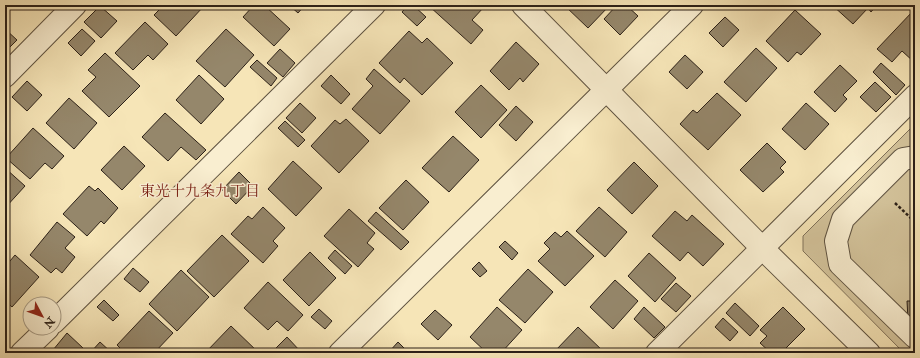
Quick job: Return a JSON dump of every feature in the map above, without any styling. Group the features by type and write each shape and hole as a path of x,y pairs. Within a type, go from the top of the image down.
{"street":[{"path":"5,76 75,5"},
{"path":"62,314 374,5"},
{"path":"523,5 762,248 869,353"},
{"path":"340,353 692,5"},
{"path":"657,353 915,96"},
{"path":"915,157 903,159 842,220 836,241 840,264 915,337"},
{"path":"22,353 40,336"}],"shaded area":[{"path":"915,124 915,353 904,353 803,251 803,236"}],"building":[{"path":"5,5 14,5 5,15"},
{"path":"160,5 204,6 176,36 154,15 162,7"},
{"path":"254,5 264,5 290,29 274,46 243,17"},
{"path":"289,5 305,5 298,13"},
{"path":"408,5 413,5 426,17 417,26 402,12"},
{"path":"482,5 484,7 472,20 483,30 471,44 429,6"},
{"path":"564,5 610,5 588,28"},
{"path":"617,5 626,5 638,16 620,35 604,19"},
{"path":"832,5 877,5 871,12 868,8 853,24"},
{"path":"100,6 117,21 101,38 84,22"},
{"path":"795,10 821,34 801,55 797,52 788,62 766,41"},
{"path":"913,11 915,13 915,61 914,62 902,51 892,62 877,49"},
{"path":"725,17 739,30 723,47 709,33"},
{"path":"145,22 168,44 153,60 148,55 133,70 115,53"},
{"path":"5,29 17,40 7,50 5,48"},
{"path":"82,29 95,41 81,56 68,43"},
{"path":"226,29 254,55 225,87 196,61"},
{"path":"409,31 422,43 427,38 453,63 422,95 404,78 400,83 379,63"},
{"path":"516,42 539,64 523,82 520,78 509,90 490,71"},
{"path":"756,48 777,68 746,102 724,82"},
{"path":"280,49 295,63 283,77 267,63"},
{"path":"105,53 140,86 109,117 82,91 96,77 88,70"},
{"path":"685,55 703,72 687,89 669,72"},
{"path":"257,60 277,78 271,86 250,67"},
{"path":"881,63 905,85 896,95 873,72"},
{"path":"840,65 857,81 843,95 847,99 835,112 814,92"},
{"path":"374,69 410,101 380,134 352,109 373,86 366,79"},
{"path":"199,75 224,99 201,124 176,100"},
{"path":"331,75 350,94 341,104 321,86"},
{"path":"27,81 42,95 27,111 12,97"},
{"path":"875,82 891,97 876,112 860,97"},
{"path":"481,85 507,110 481,138 455,112"},
{"path":"717,93 741,115 708,150 680,124 693,110 697,113"},
{"path":"69,98 97,123 74,149 46,123"},
{"path":"300,103 316,118 302,133 286,118"},
{"path":"806,103 829,124 805,150 782,129"},
{"path":"516,106 533,122 516,141 499,125"},
{"path":"165,113 206,150 196,160 181,147 168,161 142,137"},
{"path":"346,119 369,141 339,173 311,146 335,120 340,124"},
{"path":"285,121 305,140 298,147 278,128"},
{"path":"33,128 64,156 52,169 45,163 30,179 6,158"},
{"path":"453,136 479,160 449,192 422,168"},
{"path":"767,143 786,162 780,168 784,172 763,192 740,170"},
{"path":"124,146 145,166 122,190 101,170"},
{"path":"293,161 322,188 296,216 268,189"},
{"path":"634,162 658,186 632,214 607,190"},
{"path":"5,168 25,186 5,208"},
{"path":"239,172 253,186 236,204 222,190"},
{"path":"406,180 429,202 403,230 379,208"},
{"path":"89,186 95,191 98,188 118,208 104,224 101,221 87,236 63,214"},
{"path":"263,207 285,228 273,241 278,246 263,263 231,234 248,216 252,219"},
{"path":"599,207 627,232 605,257 576,231"},
{"path":"349,209 375,233 367,243 374,249 358,267 324,236"},
{"path":"675,211 687,221 692,215 724,244 703,266 688,252 680,261 652,236"},
{"path":"376,212 409,242 401,250 368,221"},
{"path":"57,222 75,237 65,248 75,257 62,273 56,268 51,273 30,255"},
{"path":"567,231 594,256 565,286 538,261 550,249 544,243 555,232 561,237"},
{"path":"222,235 249,261 214,297 187,271"},
{"path":"505,241 518,253 512,260 499,247"},
{"path":"335,250 352,266 345,274 328,258"},
{"path":"310,252 336,278 309,306 283,280"},
{"path":"649,253 676,278 655,302 628,276"},
{"path":"15,255 39,277 12,307 5,301 5,267"},
{"path":"479,262 487,271 480,277 472,269"},
{"path":"133,268 149,282 140,292 124,279"},
{"path":"528,269 553,292 525,323 499,300"},
{"path":"181,270 209,297 177,331 149,304"},
{"path":"615,280 638,301 613,329 590,307"},
{"path":"268,282 303,315 288,331 277,321 268,330 244,308"},
{"path":"676,283 691,296 676,312 661,299"},
{"path":"104,300 119,315 113,321 97,307"},
{"path":"907,301 915,301 915,318 908,319"},
{"path":"735,303 759,326 750,336 726,313"},
{"path":"497,307 522,330 501,353 487,353 470,337"},
{"path":"644,307 665,327 654,338 634,319"},
{"path":"783,307 805,329 781,353 771,353 760,343 767,336 760,330"},
{"path":"319,309 332,321 325,329 311,317"},
{"path":"435,310 452,325 438,340 421,324"},
{"path":"149,311 173,333 154,353 125,353 117,345"},
{"path":"723,318 738,332 730,341 715,327"},
{"path":"231,326 259,353 205,353"},
{"path":"578,327 604,352 603,353 557,353 555,351"},
{"path":"67,333 83,348 79,353 56,353 53,350"},
{"path":"287,337 301,352 300,353 271,353"},
{"path":"100,342 112,353 90,353"},
{"path":"398,342 409,353 388,353"}],"district":[{"name":"東光十九条九丁目","path":"200,191"}]}
